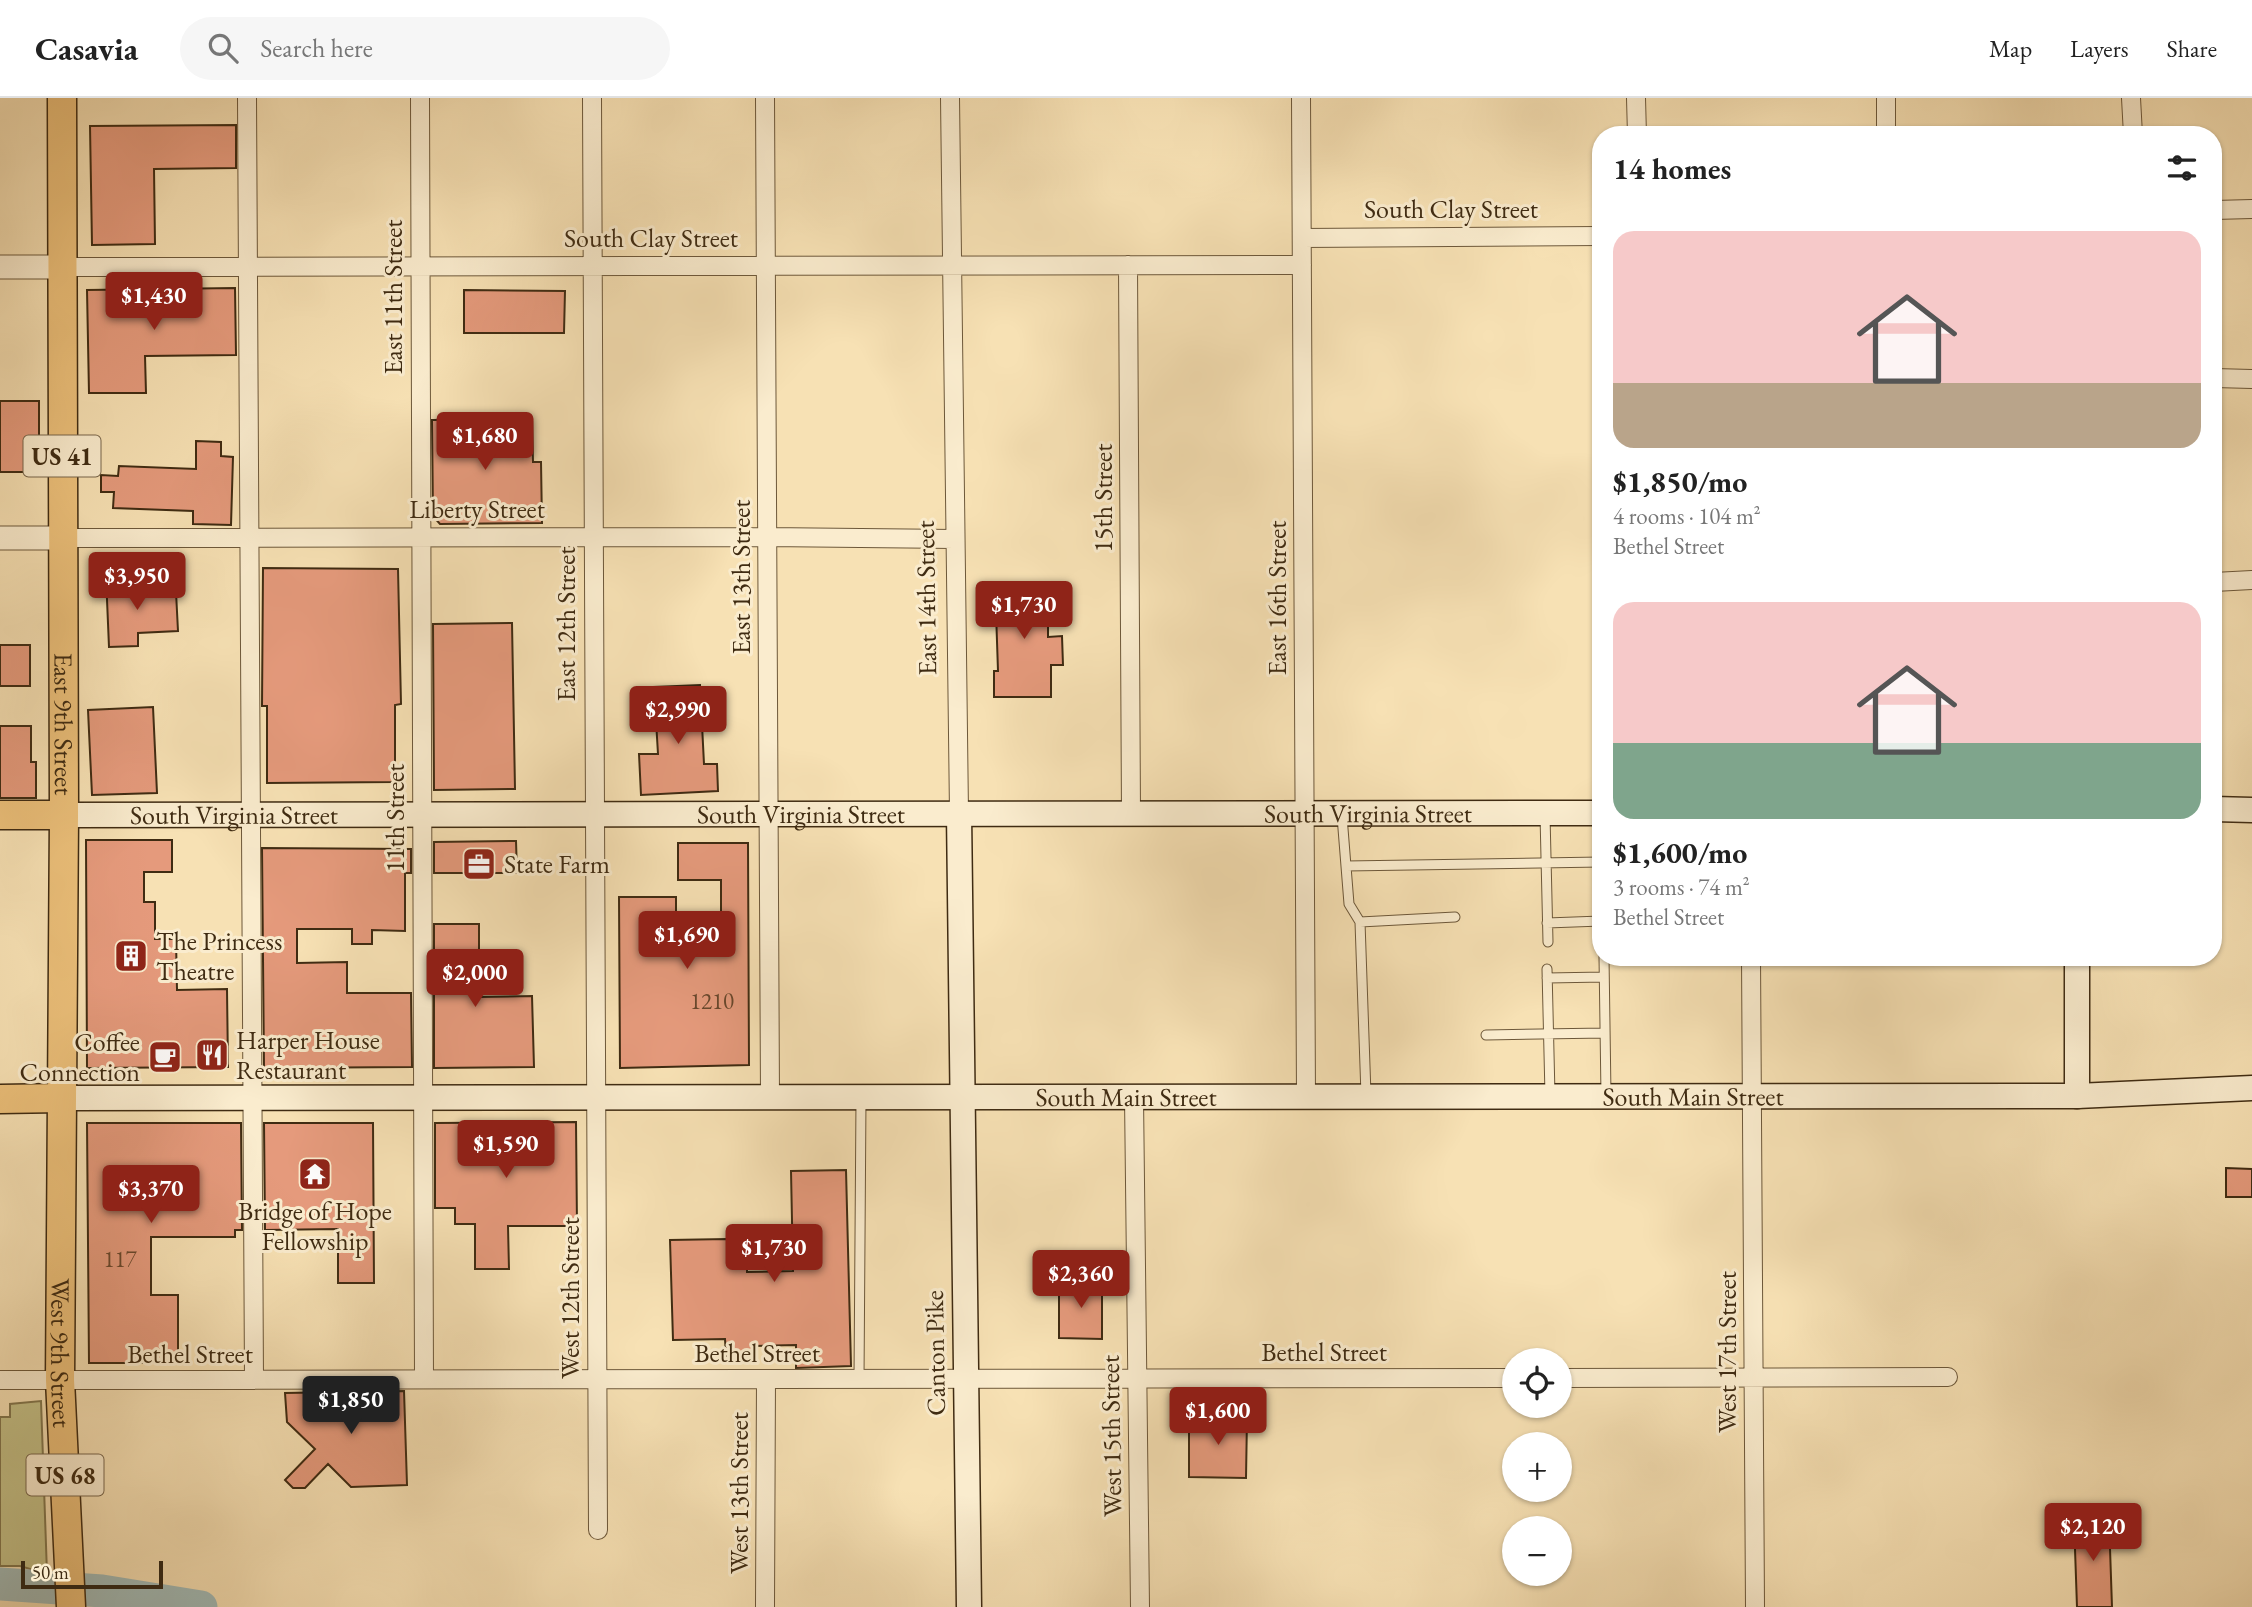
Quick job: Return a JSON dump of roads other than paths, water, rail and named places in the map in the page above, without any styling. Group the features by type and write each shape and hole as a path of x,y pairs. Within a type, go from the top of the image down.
{"main road":[{"name":"East 9th Street","path":"61,98 64,815 62,1098"},
{"path":"2222,809 2252,810"},
{"name":"East 14th Street","path":"959,813 960,1098"},
{"name":"South Virginia Street","path":"0,815 1592,813"},
{"path":"2077,966 2077,1096"},
{"name":"South Main Street","path":"0,1098 2077,1096 2252,1088"},
{"name":"West 9th Street","path":"62,1098 60,1380 71,1607"},
{"name":"Canton Pike","path":"960,1098 969,1607"}],"street":[{"path":"247,98 254,1380"},
{"name":"East 11th Street","path":"420,98 420,537"},
{"name":"East 12th Street","path":"592,98 594,814"},
{"name":"East 13th Street","path":"765,98 770,1097"},
{"name":"East 14th Street","path":"950,98 959,813"},
{"name":"East 16th Street","path":"1301,98 1306,1097"},
{"path":"1636,98 1636,126"},
{"path":"1886,98 1886,126"},
{"path":"2131,98 2133,126"},
{"path":"2222,210 2252,209"},
{"name":"South Clay Street","path":"1302,238 1592,236"},
{"name":"15th Street","path":"1128,265 1131,814"},
{"name":"South Clay Street","path":"0,267 1302,265"},
{"path":"2222,378 2252,379"},
{"name":"11th Street","path":"420,537 424,1379"},
{"name":"Liberty Street","path":"0,538 954,539"},
{"path":"2222,582 2252,580"},
{"name":"West 12th Street","path":"594,814 598,1530"},
{"name":"West 17th Street","path":"1751,966 1755,1607"},
{"name":"West 15th Street","path":"1134,1097 1140,1607"},
{"path":"1572,1378 1948,1377"},
{"name":"Bethel Street","path":"0,1380 1502,1378"},
{"name":"West 13th Street","path":"765,1607 766,1379"}],"lane":[{"path":"1342,813 1349,904 1360,922 1366,1097"},
{"path":"1545,813 1548,943"},
{"path":"1346,866 1592,862"},
{"path":"1360,922 1455,917"},
{"path":"1547,923 1592,921"},
{"path":"1604,966 1606,1097"},
{"path":"1550,1097 1547,973 1604,977"},
{"path":"1486,1035 1605,1033"},
{"path":"859,1379 861,1097"}],"waterway":[{"path":"0,1584 102,1591 201,1607"}],"place":[{"name":"State Farm","path":"479,864"},
{"name":"The Princess Theatre","path":"131,956"},
{"name":"Harper House Restaurant","path":"212,1055"},
{"name":"Coffee Connection","path":"165,1057"},
{"name":"Bridge of Hope Fellowship","path":"315,1174"}]}
